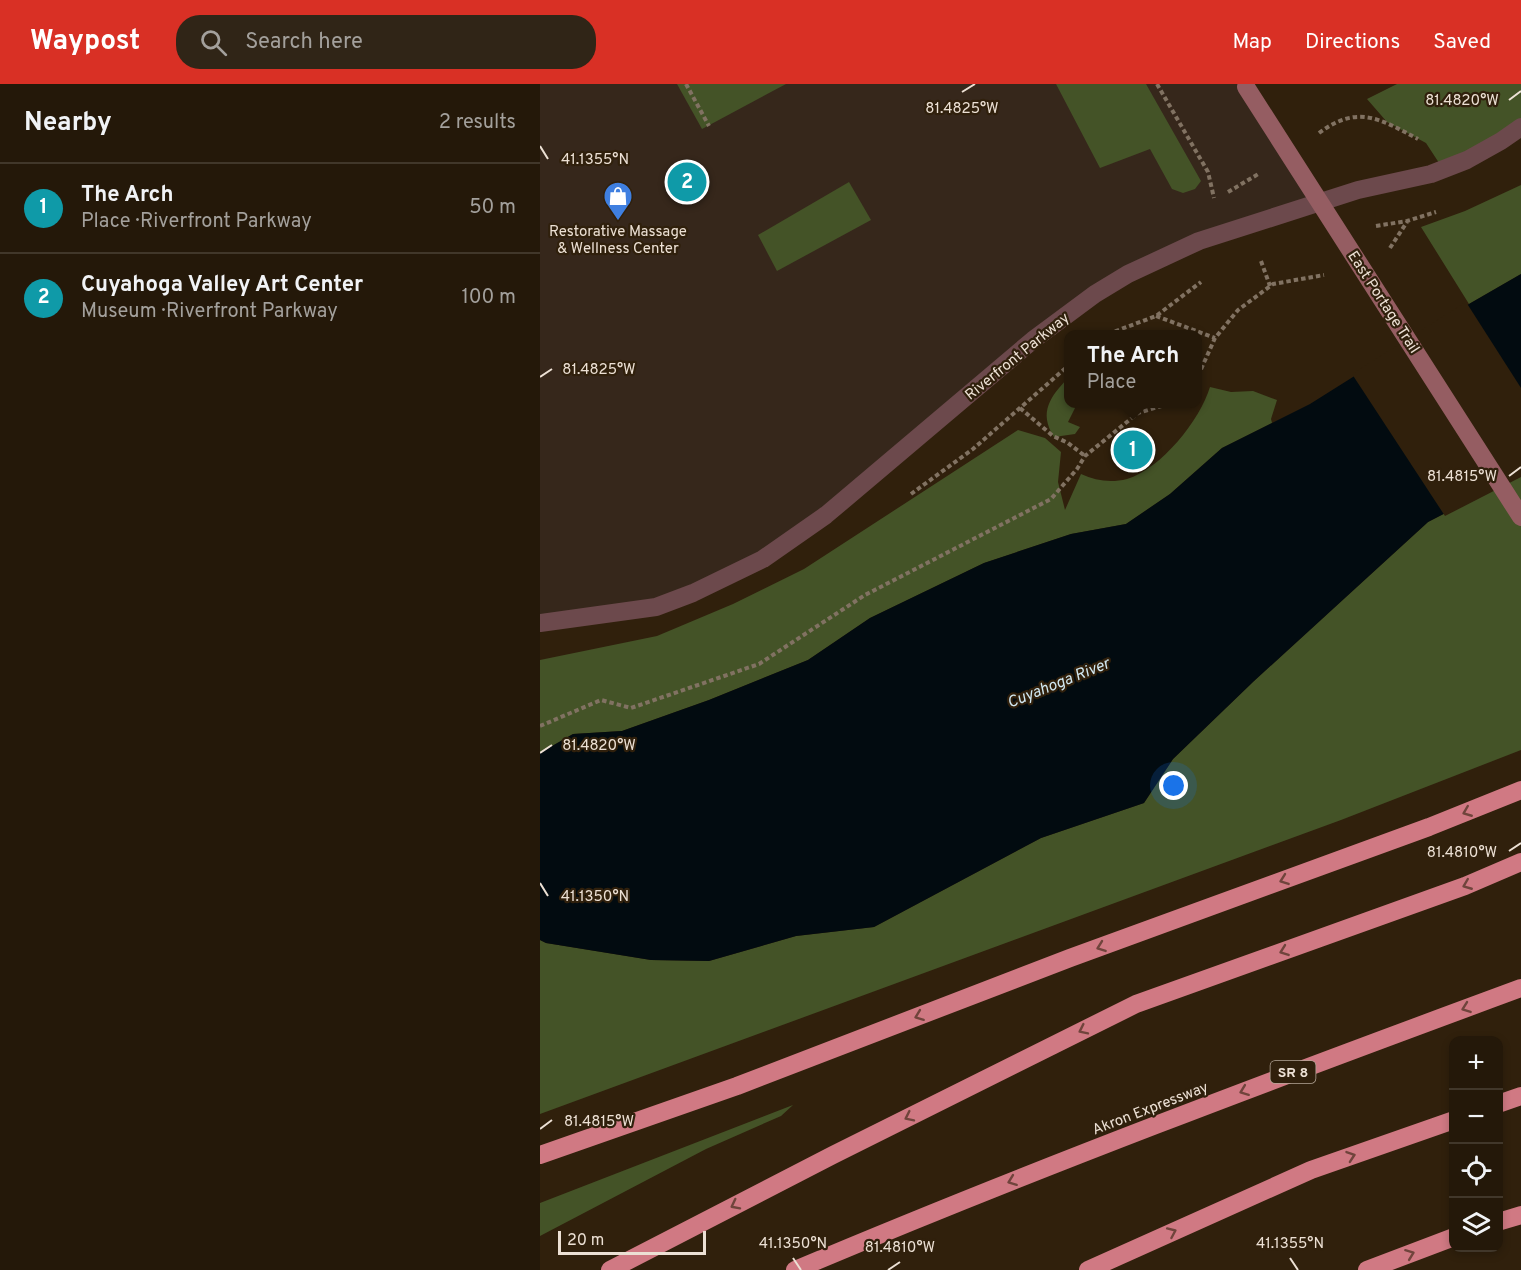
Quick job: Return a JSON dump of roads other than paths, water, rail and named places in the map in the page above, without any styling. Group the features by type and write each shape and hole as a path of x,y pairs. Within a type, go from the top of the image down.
{"highway":[{"path":"540,1155 737,1086 1070,958 1429,827 1521,790"},
{"path":"610,1270 832,1155 1136,1004 1465,886 1521,862"},
{"name":"Akron Expressway","path":"795,1270 960,1201 1290,1073 1521,988"},
{"path":"1503,1102 1521,1096"},
{"path":"1088,1270 1311,1170 1449,1122"},
{"path":"1503,1220 1521,1215"},
{"path":"1367,1270 1449,1239"}],"main road":[{"name":"East Portage Trail","path":"1246,87 1521,518"}],"street":[{"name":"Riverfront Parkway","path":"540,623 656,607 693,593 763,559 826,515 1033,340 1095,294 1128,274 1199,241 1358,190 1431,174 1467,160 1521,127"}],"water":[{"name":"Cuyahoga River","path":"1521,274 1521,474 1428,522 1254,681 1173,759 1144,803 1041,838 874,927 796,936 709,961 651,960 546,943 540,940 540,753 573,734 622,731 709,700 808,660 870,618 984,563 1071,534 1126,524 1170,494 1222,448 1310,404"}],"place":[{"name":"Cuyahoga Valley Art Center","path":"687,182"},
{"name":"Restorative Massage & Wellness Center","path":"618,222"},
{"name":"The Arch","path":"1133,450"}]}
